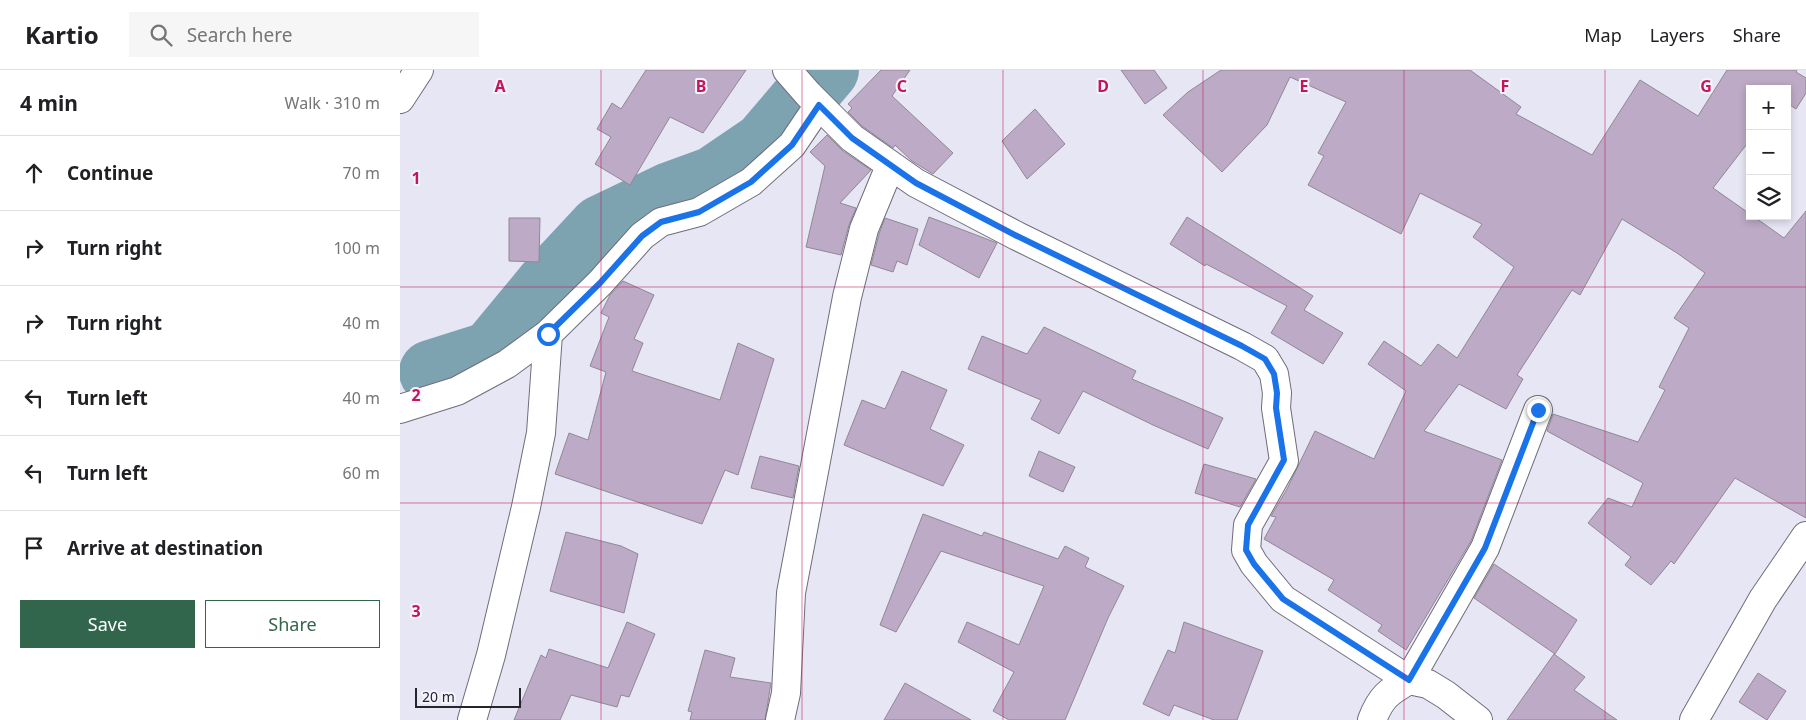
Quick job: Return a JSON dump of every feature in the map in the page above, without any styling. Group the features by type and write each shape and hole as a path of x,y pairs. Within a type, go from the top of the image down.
{"street":[{"path":"400,99 419,70"},
{"path":"787,70 852,138 916,183 1017,236 1265,359 1274,374 1277,393 1276,408 1284,460 1248,525 1246,550 1254,564 1283,599 1409,680 1428,684 1446,695 1478,720"},
{"path":"400,409 457,391 507,364 548,334 600,283 642,236 661,222 699,212 751,182 792,145 819,105"},
{"path":"780,720 786,693 791,593 847,297 864,229 890,166"},
{"path":"472,720 491,655 542,433 548,334"},
{"path":"1372,720 1378,703 1392,689 1409,680 1485,548 1538,410"},
{"path":"1694,720 1763,599 1806,536"}],"building":[{"path":"646,70 746,70 703,133 670,117 630,185 595,164 611,137 597,129 612,103 621,109"},
{"path":"881,70 910,70 892,96 953,153 933,174 912,161 895,145 893,148 862,126 848,112 852,108 848,104"},
{"path":"1121,70 1154,70 1167,88 1145,104"},
{"path":"1221,70 1470,70 1521,107 1516,114 1592,155 1640,80 1698,116 1727,70 1797,70 1796,72 1806,78 1806,93 1796,109 1791,106 1791,85 1746,85 1746,145 1713,188 1746,211 1746,220 1759,220 1784,238 1806,211 1806,518 1735,478 1674,564 1671,561 1651,585 1625,565 1631,557 1588,523 1608,498 1632,507 1643,483 1547,431 1553,414 1638,442 1665,390 1659,387 1689,328 1674,318 1705,273 1622,219 1580,295 1572,290 1517,375 1523,379 1506,409 1459,384 1424,431 1502,460 1471,541 1406,650 1378,631 1382,625 1328,590 1334,580 1264,539 1276,517 1271,516 1287,489 1315,431 1374,459 1406,391 1368,364 1384,341 1421,366 1438,344 1457,358 1514,267 1473,237 1482,224 1420,193 1401,234 1308,185 1324,156 1318,153 1346,102 1290,77 1267,125 1222,172 1163,115 1188,92"},
{"path":"1035,109 1065,144 1027,179 1002,141"},
{"path":"827,135 843,151 871,170 840,203 856,208 841,255 806,247 825,166 810,152"},
{"path":"929,217 997,243 979,278 919,245"},
{"path":"1187,217 1313,296 1304,310 1343,333 1323,364 1271,333 1287,306 1206,264 1205,266 1170,244"},
{"path":"509,218 540,218 539,262 509,261"},
{"path":"885,218 918,229 907,265 897,261 893,272 871,265"},
{"path":"623,281 654,295 634,339 643,343 632,371 720,400 738,343 774,359 738,475 725,470 702,524 555,474 569,433 588,440 606,372 590,366 609,317 601,313 610,295"},
{"path":"1044,327 1136,371 1132,379 1223,418 1208,449 1083,391 1059,434 1031,419 1041,400 968,369 982,336 1027,354"},
{"path":"902,371 947,390 930,429 964,445 943,486 844,445 862,400 885,409"},
{"path":"1039,451 1075,467 1063,492 1029,476"},
{"path":"760,456 799,466 793,498 751,488"},
{"path":"1204,464 1256,479 1240,507 1195,493"},
{"path":"923,514 982,536 984,532 1058,559 1065,546 1089,558 1085,567 1124,586 1108,618 1065,720 1009,720 993,711 1014,672 958,642 967,622 1019,645 1044,586 941,551 896,632 880,625"},
{"path":"566,532 621,546 638,554 624,613 550,591"},
{"path":"1494,564 1577,620 1555,654 1474,598"},
{"path":"627,622 655,634 629,697 621,695 617,707 571,695 560,720 514,720 541,655 546,658 549,649 608,668"},
{"path":"1184,622 1263,651 1237,720 1214,720 1174,705 1169,716 1143,704 1168,650 1175,653"},
{"path":"705,650 735,658 730,677 771,683 765,720 690,720 692,712 688,711"},
{"path":"1554,654 1585,677 1574,690 1617,720 1507,720"},
{"path":"1758,673 1786,691 1767,720 1739,702"},
{"path":"905,683 971,720 884,720"}],"waterway":[{"path":"431,372 491,353 548,284 601,227 670,194 714,178 764,144 827,70"}],"route":[{"path":"548,334 600,283 642,236 661,222 699,212 751,182 792,145 819,105 852,138 916,183 1017,236 1265,359 1274,374 1277,393 1276,408 1284,460 1248,525 1246,550 1254,564 1283,599 1409,680 1485,548 1538,410"}]}
